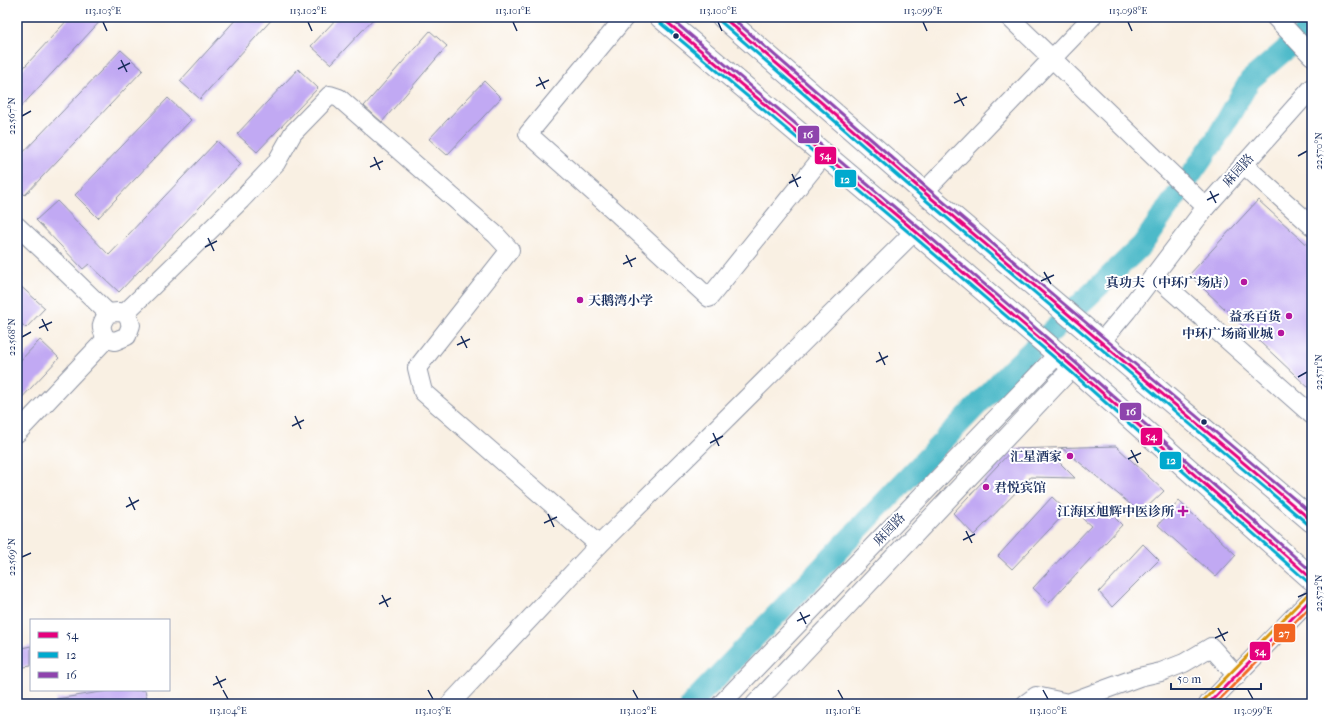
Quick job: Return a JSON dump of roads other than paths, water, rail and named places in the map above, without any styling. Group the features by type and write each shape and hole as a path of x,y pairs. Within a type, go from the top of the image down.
{"main road":[{"path":"661,17 1008,311 1312,579"},
{"path":"723,17 924,192 1312,521"}],"street":[{"path":"625,17 528,134 709,298 824,155"},
{"path":"1009,17 1205,206"},
{"path":"924,192 1092,17"},
{"path":"1275,17 1312,56"},
{"name":"麻园路","path":"1101,342 1127,312 1205,206 1312,88"},
{"path":"106,339 101,329 102,322 116,313 241,200 276,163 293,133 330,95 339,98 496,235 510,250 417,368 423,392 599,545"},
{"path":"1243,164 1312,226"},
{"path":"17,226 116,313 128,317 131,325 127,336 115,341 106,339"},
{"path":"450,704 599,545 915,231"},
{"path":"1154,275 1312,415"},
{"path":"17,432 106,339"},
{"name":"麻园路","path":"721,704 1062,358"},
{"name":"麻园路","path":"755,704 1062,358"},
{"path":"1208,704 1312,598"},
{"path":"1025,704 1036,696 1068,703 1117,684 1161,672 1184,663 1210,647 1237,676"}],"waterway":[{"path":"691,704 1009,372 1142,245 1216,139 1250,80 1312,27"}],"place":[{"name":"真功夫（中环广场店）","path":"1244,282"},
{"name":"天鹅湾小学","path":"580,300"},
{"name":"益丞百货","path":"1289,316"},
{"name":"中环广场商业城","path":"1281,333"},
{"name":"汇星酒家","path":"1070,456"},
{"name":"君悦宾馆","path":"986,487"},
{"name":"江海区旭辉中医诊所","path":"1183,511"}]}
